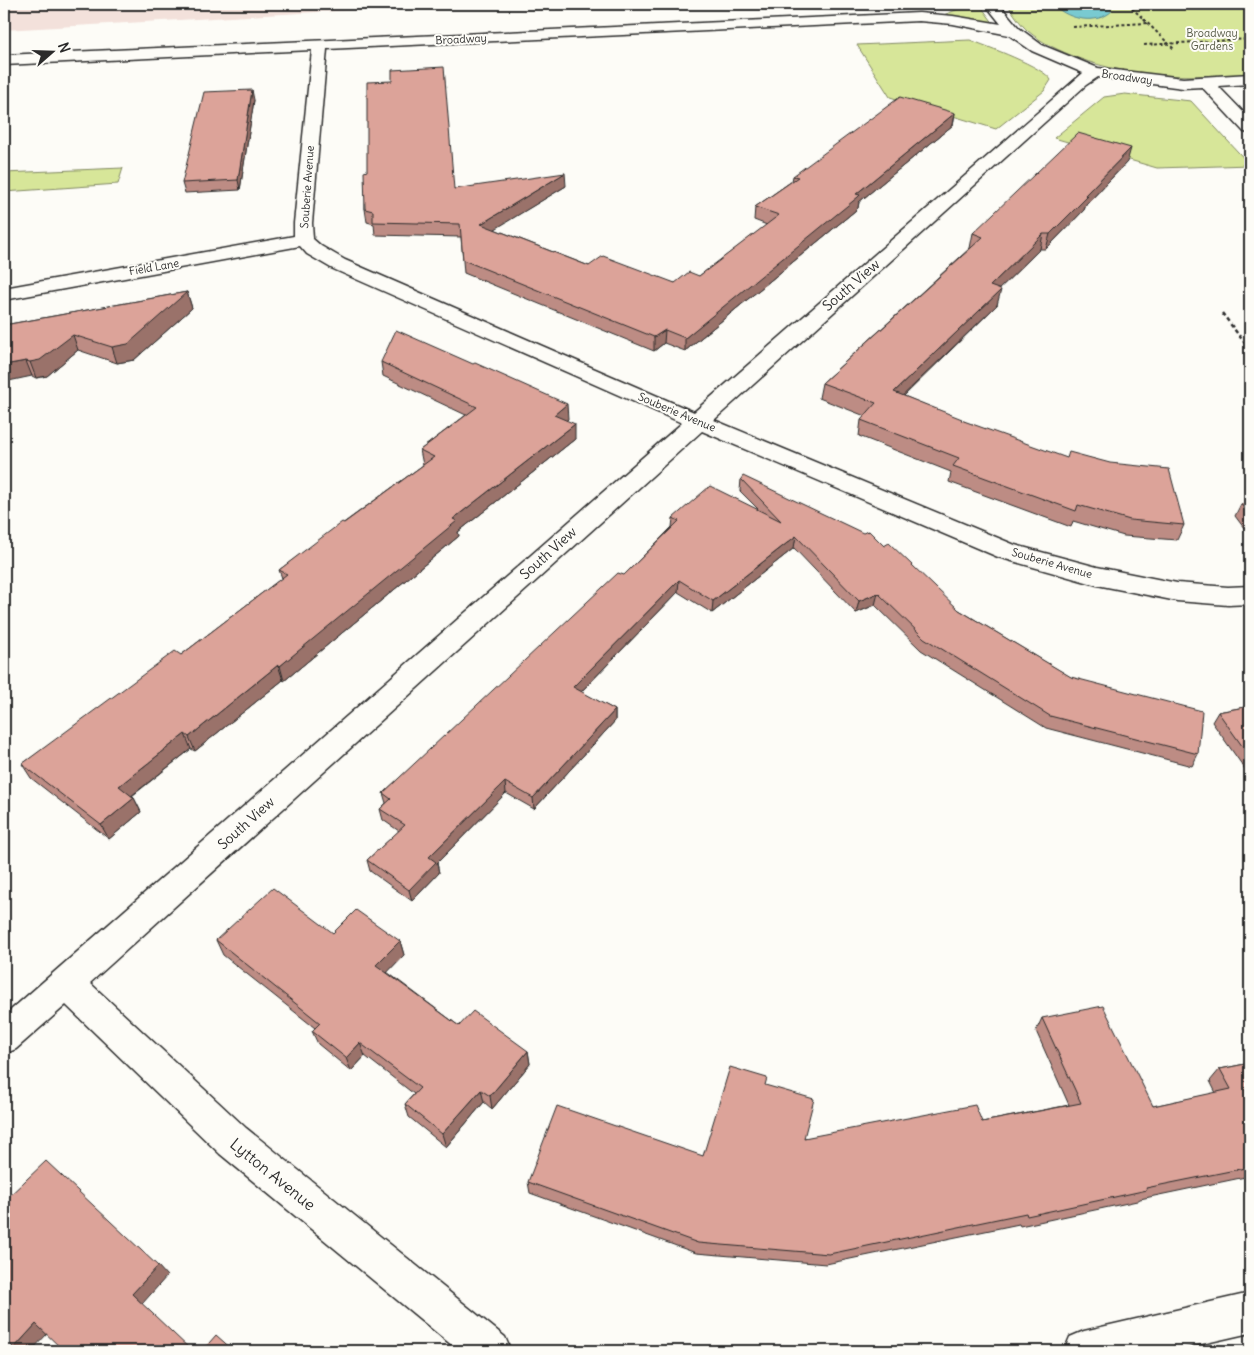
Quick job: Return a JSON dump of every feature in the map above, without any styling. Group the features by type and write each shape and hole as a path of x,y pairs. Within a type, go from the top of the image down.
{"street":[{"name":"Broadway","path":"992,4 1014,31 1037,48 1095,72 1159,82 1206,82 1250,79"},
{"name":"Broadway","path":"919,17 951,6"},
{"path":"762,8 769,24"},
{"name":"Broadway","path":"4,60 919,17 953,20 1014,31"},
{"name":"Souberie Avenue","path":"320,45 303,223 304,240 314,250 338,264 697,421 1007,551 1096,576 1177,592 1228,596 1250,595"},
{"name":"South View","path":"4,1038 697,421 1080,82 1095,72"},
{"path":"1206,82 1250,128"},
{"name":"Field Lane","path":"4,294 304,240"},
{"name":"Lytton Avenue","path":"66,983 233,1142 491,1351"},
{"path":"1084,1351 1250,1313"}],"path":[{"path":"1128,4 1206,82"},
{"path":"1014,31 1148,23"},
{"path":"1222,313 1250,350"}],"shaded area":[{"path":"4,4 426,4 425,6 4,30"}],"green space":[{"path":"971,4 980,5 994,24 941,16"},
{"name":"Broadway Gardens","path":"1007,4 1250,4 1250,74 1163,75 1120,70 1099,65 1065,53 1039,39 1025,28"},
{"path":"970,40 1027,63 1051,80 1044,91 996,129 890,97 857,45"},
{"path":"1125,94 1191,101 1250,165 1157,168 1054,138 1104,97"},
{"path":"123,168 118,184 4,192 4,173"}],"water":[{"path":"1058,4 1105,4 1112,11 1099,18 1083,19 1061,11 1055,6"}],"building":[{"path":"444,67 454,189 565,173 481,224 589,266 603,256 675,283 689,272 699,276 779,215 755,207 798,177 793,176 900,97 955,113 856,194 860,195 858,197 685,338 665,330 654,337 463,260 460,224 373,222 373,211 365,209 364,172 367,171 367,82 392,81 392,70"},
{"path":"252,90 238,180 182,183 204,92"},
{"path":"1078,133 1131,148 1085,195 1088,196 1050,234 1043,234 990,286 1001,290 894,392 961,420 1067,458 1069,452 1110,463 1169,469 1184,525 1130,520 1078,505 1076,511 953,466 959,458 861,420 876,403 822,383 983,237 973,233"},
{"path":"187,292 128,344 112,347 73,335 40,360 4,365 4,325"},
{"path":"396,330 567,404 554,415 575,424 453,519 457,521 280,666 278,665 189,737 185,734 119,786 134,798 101,825 22,764 175,651 181,655 287,574 279,570 342,522 344,523 434,457 420,450 477,407 381,362"},
{"path":"743,476 863,533 869,531 884,546 889,543 959,610 1071,677 1202,711 1198,754 1050,716 924,638 878,593 859,601 796,536 713,601 679,580 573,687 615,710 533,798 505,782 429,857 436,862 409,890 367,860 405,825 380,809 391,799 383,793 618,573 624,575 679,521 673,518 710,486 781,521 741,479"},
{"path":"1250,502 1250,516 1241,504"},
{"path":"1250,706 1250,757 1218,712"},
{"path":"273,888 333,933 356,910 400,941 376,965 459,1026 473,1011 528,1051 490,1096 481,1090 442,1134 405,1104 420,1088 360,1043 346,1058 312,1031 320,1023 216,940"},
{"path":"1103,1006 1153,1106 1231,1089 1220,1069 1250,1063 1250,1167 1146,1188 1147,1190 1027,1216 1026,1213 829,1254 698,1243 528,1182 557,1106 703,1156 730,1067 767,1078 765,1085 814,1099 804,1138 975,1105 982,1122 1081,1103 1042,1018"},
{"path":"46,1161 158,1266 132,1294 192,1351 64,1351 36,1324 14,1348 4,1338 4,1199"},
{"path":"216,1335 234,1351 202,1351"}]}
